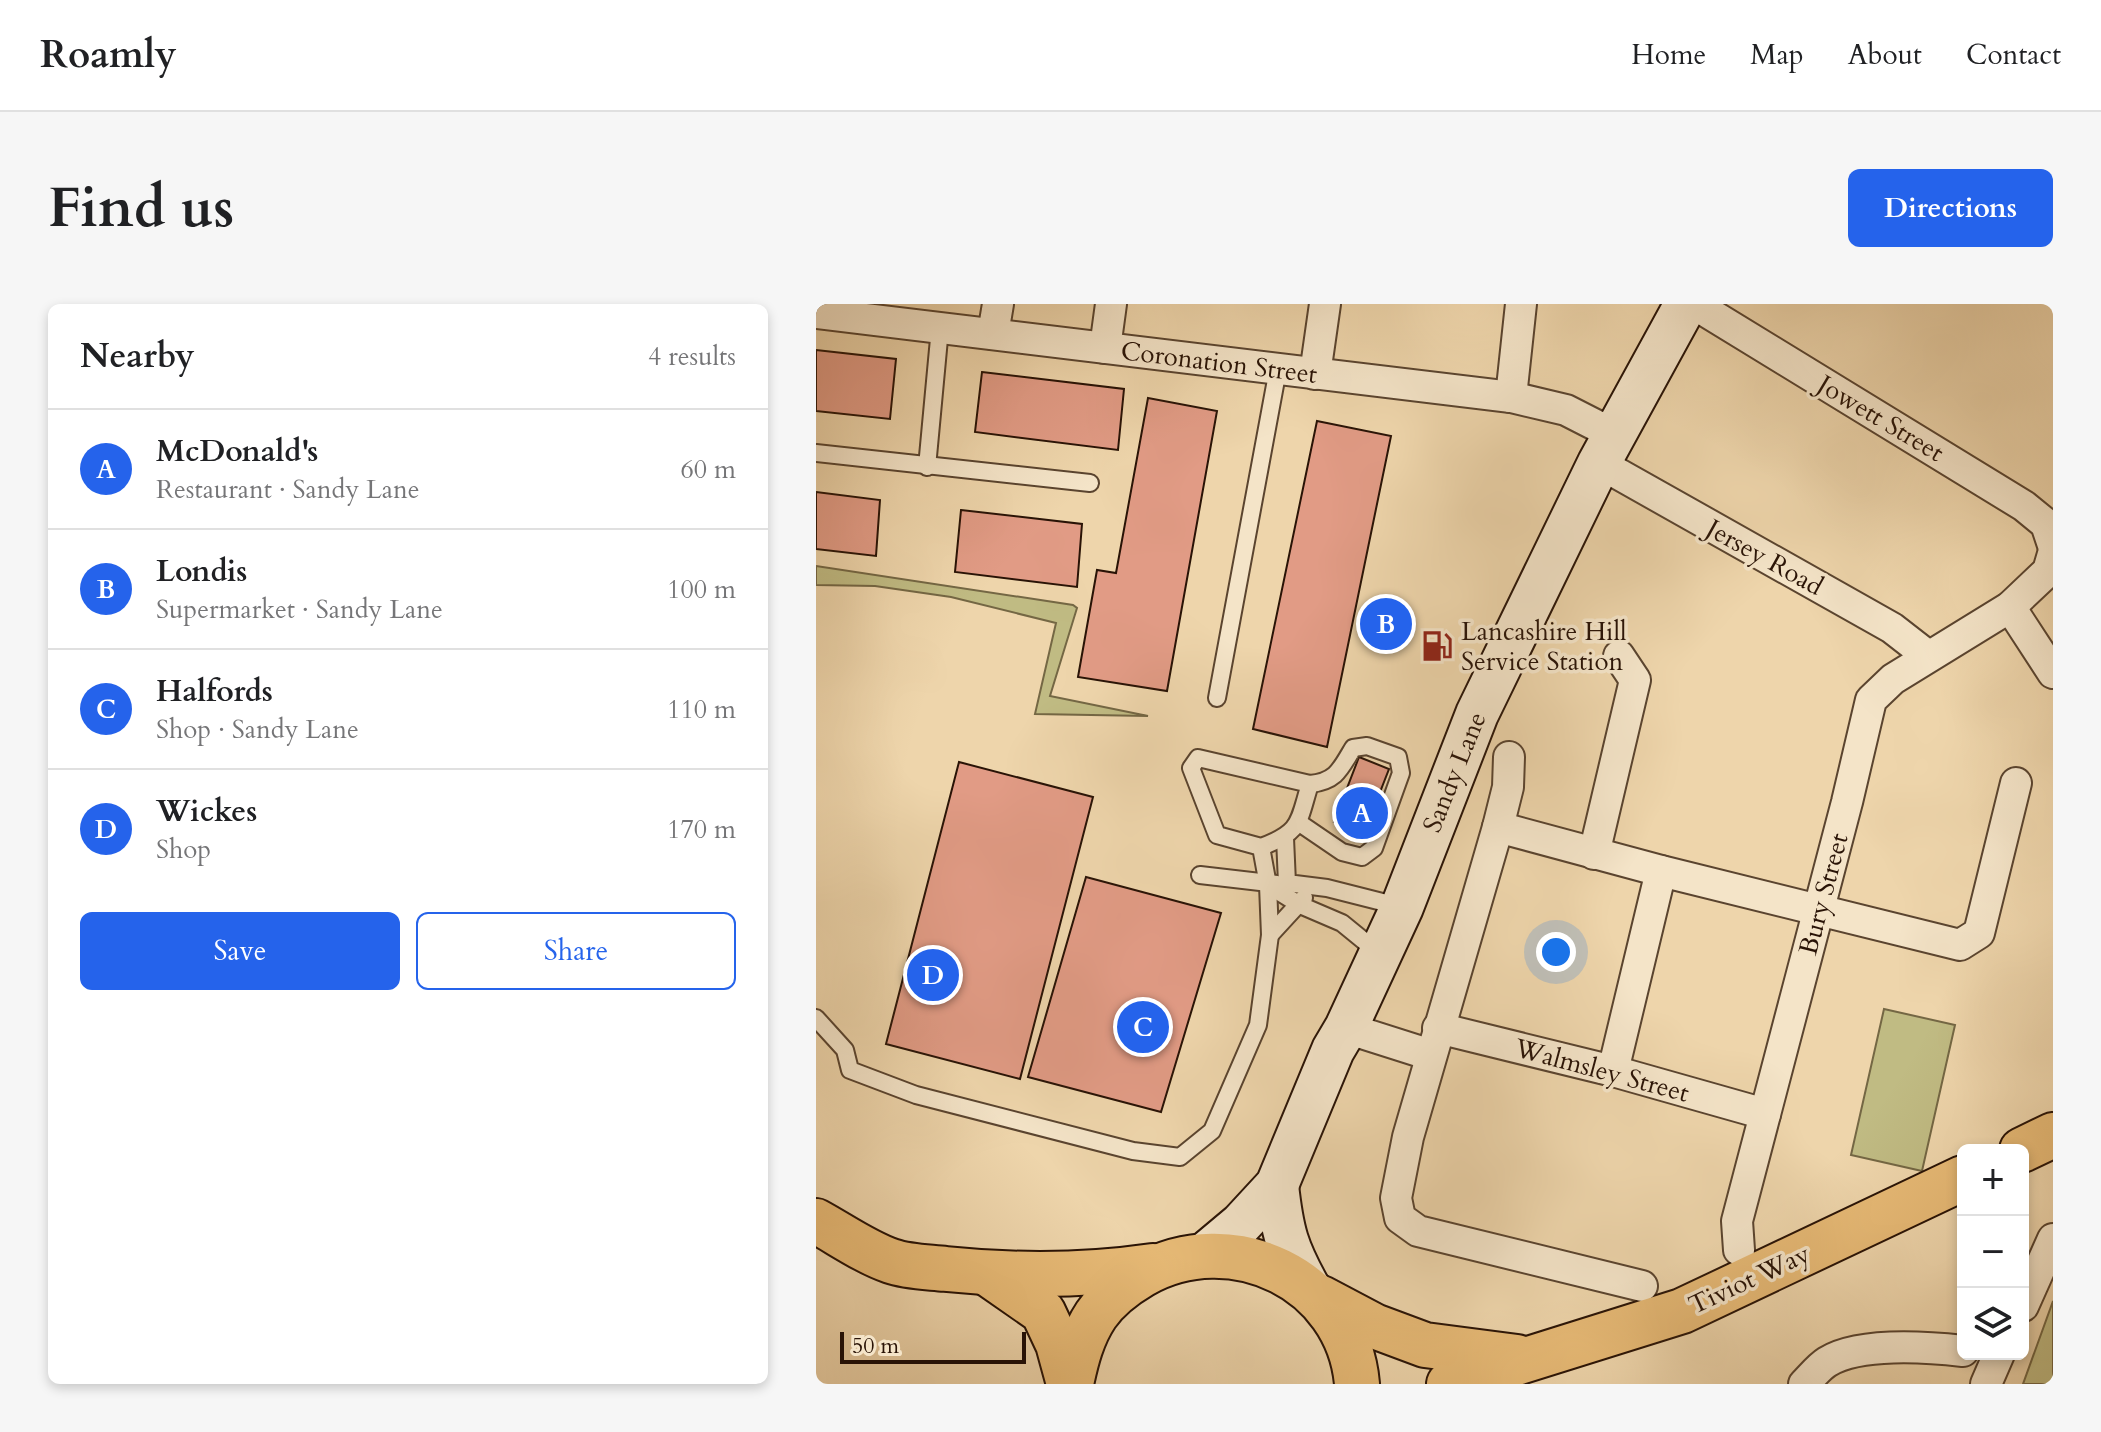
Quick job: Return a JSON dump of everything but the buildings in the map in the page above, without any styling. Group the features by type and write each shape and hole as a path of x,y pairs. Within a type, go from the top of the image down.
{"main road":[{"name":"Sandy Lane","path":"1204,1255 1241,1224 1277,1185 1333,1050 1402,907 1477,714 1607,449 1686,304"},
{"path":"2029,1147 2053,1135"},
{"name":"Tiviot Way","path":"1449,1384 1682,1311 1957,1181"},
{"name":"Sandy Lane","path":"1277,1185 1285,1239 1313,1293"},
{"path":"816,1221 896,1263 987,1273 1118,1272 1159,1266"},
{"name":"Tiviot Way","path":"1159,1266 1204,1255 1245,1258 1283,1272 1313,1293 1374,1326 1425,1345 1527,1359"},
{"path":"1070,1384 1078,1350 1097,1315 1124,1286 1159,1266"},
{"path":"987,1273 1043,1312 1058,1344 1070,1384"},
{"path":"1313,1293 1341,1328 1356,1366 1357,1384"}],"street":[{"path":"993,334 998,304"},
{"path":"1105,348 1111,304"},
{"path":"1315,374 1325,304"},
{"path":"1511,397 1521,304"},
{"name":"Jowett Street","path":"1694,304 2024,506 2046,524 2053,545"},
{"name":"Coronation Street","path":"816,313 1511,397 1566,410 1607,449"},
{"name":"Jersey Road","path":"1607,449 1892,628 1928,656"},
{"path":"2053,554 2048,571 2010,607 2053,673"},
{"name":"Bury Street","path":"1739,1250 1737,1221 1871,700 1893,679 2010,607"},
{"path":"1594,854 1635,680 1619,656"},
{"name":"Sandy Lane","path":"1509,757 1508,787 1498,827 1408,1137 1396,1198 1400,1218 1418,1231 1642,1286"},
{"path":"1498,827 1594,854 1960,945 1979,933 2016,783"},
{"path":"1613,1071 1661,871"},
{"path":"1346,1028 1435,1041"},
{"name":"Walmsley Street","path":"1435,1041 1613,1071 1765,1114"},
{"path":"2029,1293 2053,1239"},
{"path":"1804,1384 1827,1362 1862,1350 1924,1347 1957,1350"},
{"path":"1986,1384 1996,1360"}],"lane":[{"path":"927,467 940,328"},
{"path":"1217,698 1278,369"},
{"path":"816,453 1090,483"},
{"path":"1298,822 1342,852 1362,857 1374,848 1401,773 1398,757 1367,746 1353,748 1340,769 1327,782 1310,784 1198,758 1191,768 1217,835 1261,847 1285,838 1298,822 1310,784"},
{"path":"1285,838 1287,883"},
{"path":"816,1018 845,1050 850,1070 916,1095 1133,1151 1180,1157 1212,1131 1258,1025 1270,935 1268,885 1261,847"},
{"path":"1200,875 1268,885 1287,883 1327,888 1402,907"},
{"path":"1268,885 1300,905 1342,923 1381,955"},
{"path":"1270,935 1300,905 1310,887"}],"shaded area":[{"path":"816,566 1073,605 1077,608 1050,696 1148,716 1035,714 1056,623 951,597 875,586 816,585"},
{"path":"1884,1009 1955,1025 1922,1171 1851,1155"},
{"path":"2053,1301 2053,1384 2023,1384"}],"place":[{"name":"Londis","path":"1386,624"},
{"name":"Lancashire Hill Service Station","path":"1437,646"},
{"name":"McDonald's","path":"1362,813"},
{"name":"Wickes","path":"933,975"},
{"name":"Halfords","path":"1143,1027"}]}
